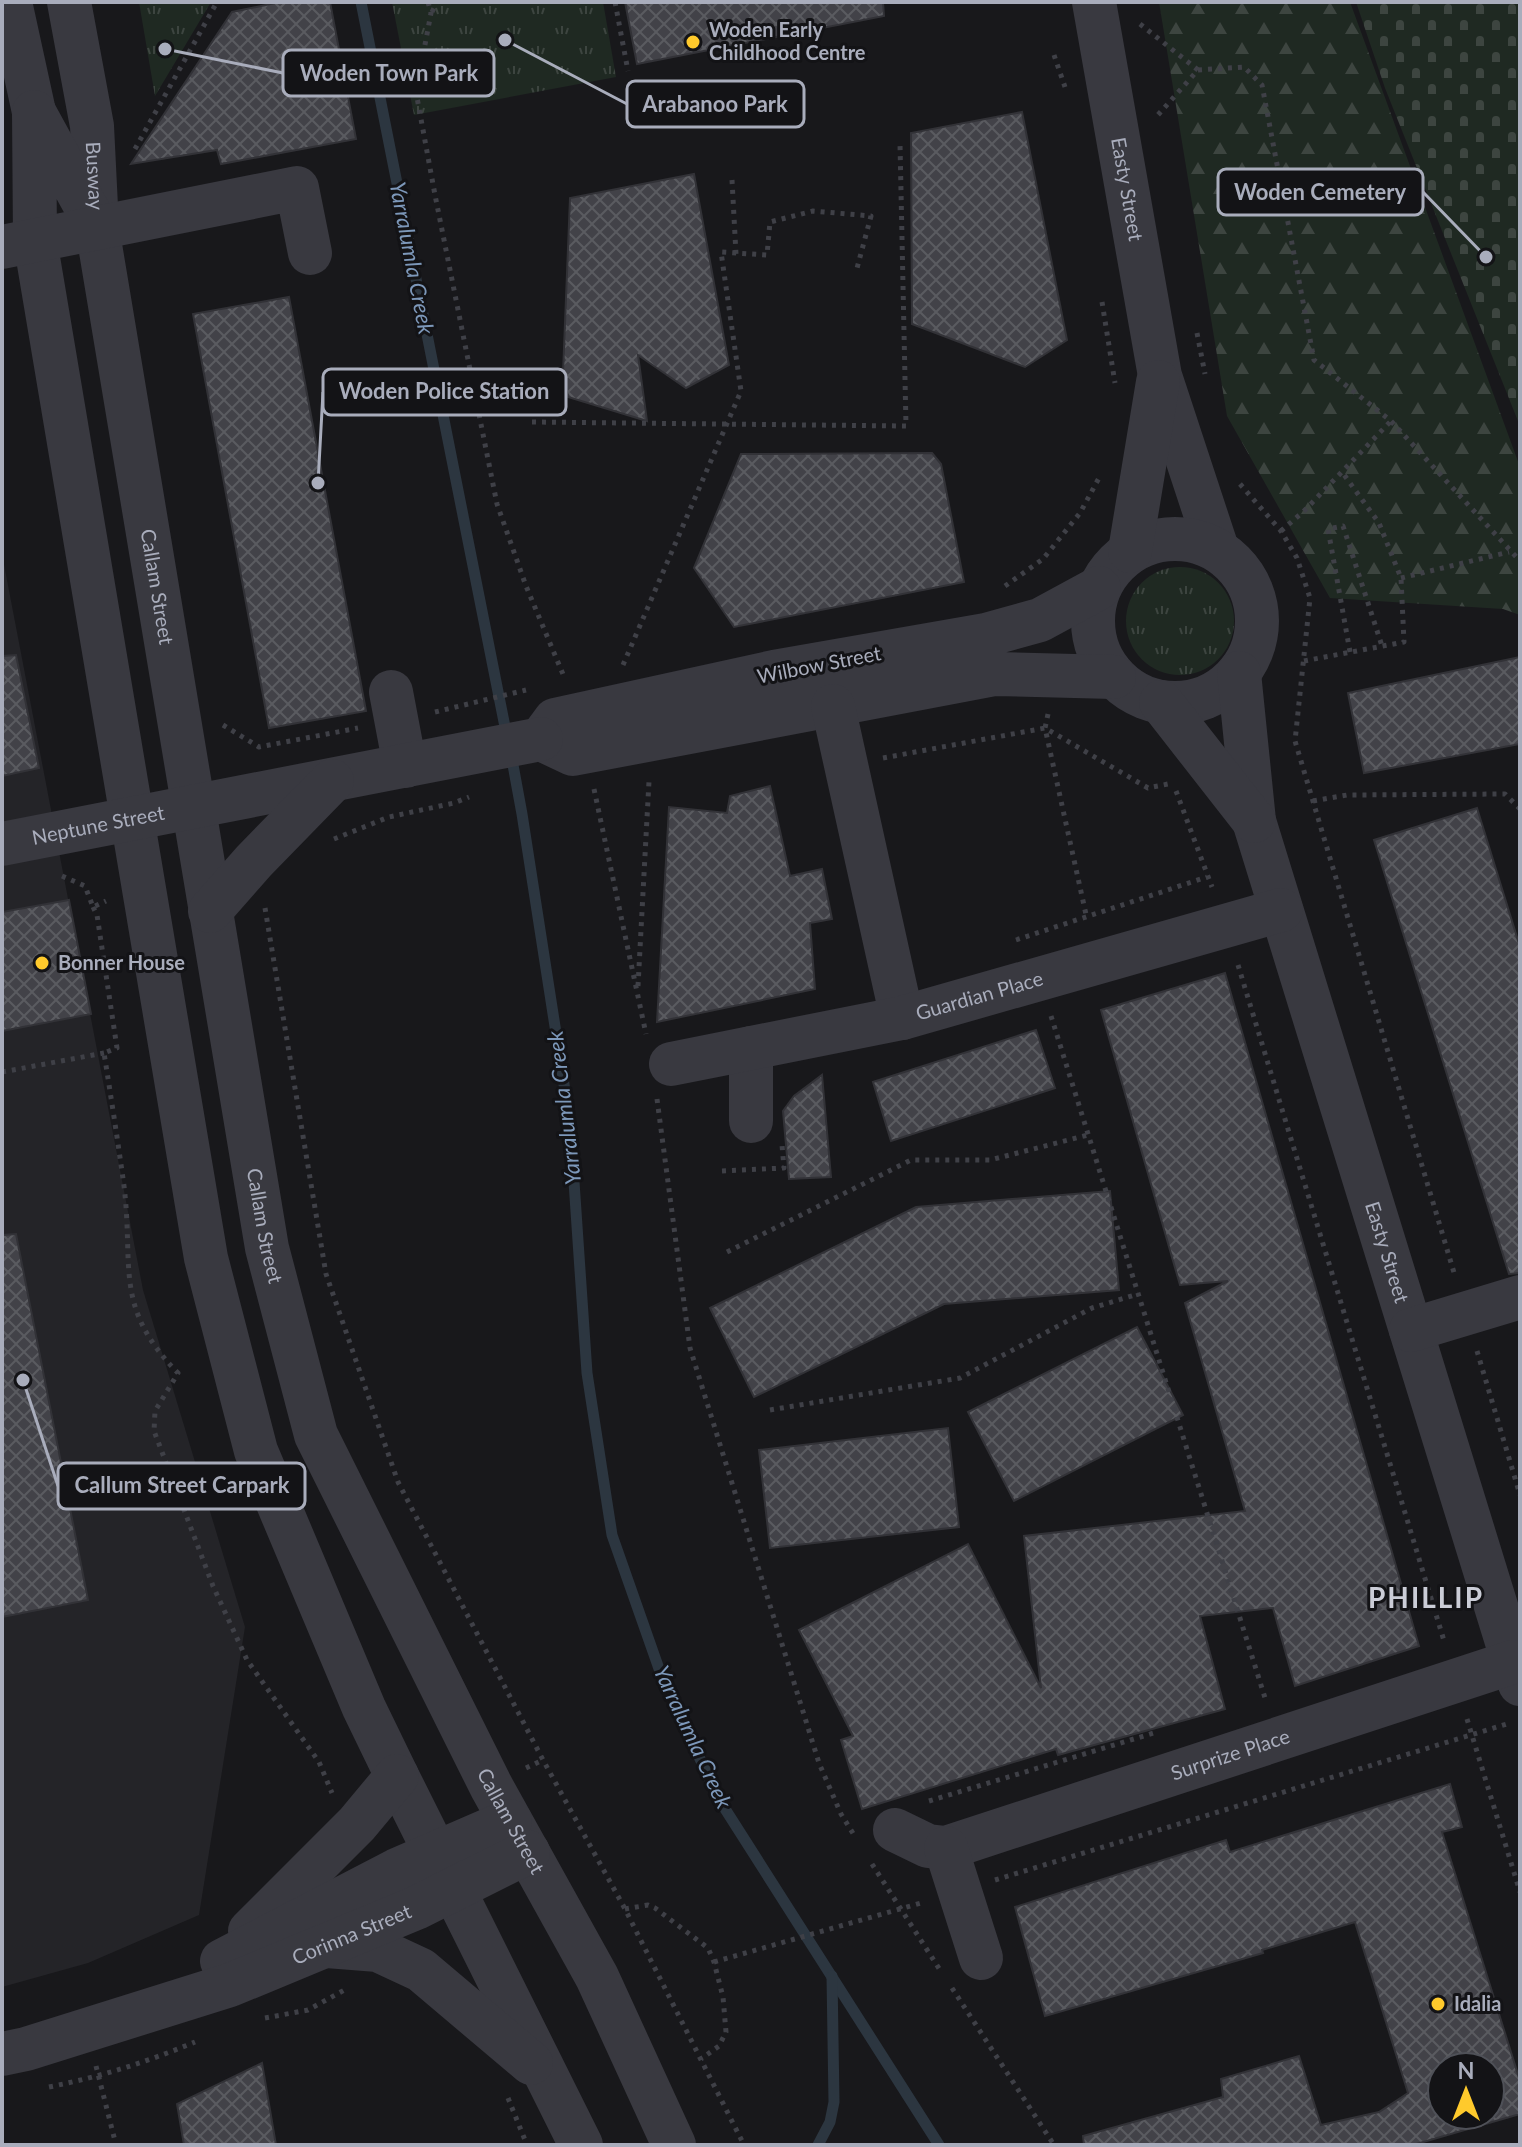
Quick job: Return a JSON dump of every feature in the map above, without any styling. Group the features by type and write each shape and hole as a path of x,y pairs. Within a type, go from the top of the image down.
{"street":[{"path":"10,2 34,112 97,227"},
{"name":"Busway","path":"69,2 92,126 97,227"},
{"name":"Easty Street","path":"1094,2 1160,376 1217,549"},
{"path":"19,243 34,112"},
{"path":"19,243 297,188 310,253"},
{"path":"2,202 19,243 133,819 206,1258 256,1451 364,1708 443,1873 581,2145"},
{"name":"Callam Street","path":"97,227 267,1248 316,1435 519,1836 597,1977 674,2145"},
{"name":"Easty Street","path":"1130,551 1160,376"},
{"path":"1173,538 1196,540 1217,549 1239,567 1253,592 1258,620 1254,649 1239,673 1223,688 1204,698 1183,703 1161,702 1135,693 1114,677 1101,657 1093,635 1093,611 1099,588 1111,567 1130,551 1150,541 1173,538"},
{"name":"Wilbow Street","path":"193,808 405,766 477,773 541,739 555,720 774,672 1000,631 1040,620 1099,588"},
{"name":"Easty Street","path":"1239,673 1254,821 1517,1673"},
{"path":"541,739 573,754 995,674 1114,677"},
{"path":"391,692 405,766"},
{"name":"Easty Street","path":"1161,702 1254,821"},
{"path":"833,706 902,1018"},
{"path":"210,911 265,867 332,781"},
{"name":"Neptune Street","path":"2,844 193,808"},
{"name":"Guardian Place","path":"658,1063 902,1018 1281,910"},
{"path":"751,1048 751,1121"},
{"path":"1411,1330 1520,1297"},
{"name":"Surprize Place","path":"946,1848 1272,1719 1456,1680 1517,1673"},
{"path":"220,1961 357,1824 397,1776"},
{"path":"881,1831 928,1846 946,1848 958,1891 959,1973"},
{"name":"Corinna Street","path":"2,2054 230,1985 326,1946 443,1873 519,1836"},
{"name":"Corinna Street","path":"170,2002 220,1961 397,1870 443,1873"},
{"path":"326,1946 378,1950 421,1970 549,2077"}],"path":[{"path":"132,153 217,2"},
{"path":"428,2 431,13"},
{"path":"437,2 431,13 416,92 494,488 526,586 566,682 578,679"},
{"path":"615,2 628,71"},
{"path":"1139,23 1198,70 1244,67 1262,85 1314,360 1391,421 1520,561"},
{"path":"1054,55 1067,92"},
{"path":"1157,116 1198,70"},
{"path":"532,422 906,426 900,144"},
{"path":"732,180 736,254"},
{"path":"636,666 621,669 741,391 721,252 767,255 770,222 813,211 871,216 856,272"},
{"path":"1100,289 1115,381 1114,397"},
{"path":"1281,531 1391,421"},
{"path":"1304,661 1404,642 1401,578 1379,523 1342,472"},
{"path":"1002,588 1043,559 1080,513 1101,474"},
{"path":"1231,474 1281,531 1297,558 1310,598 1295,741 1520,1495"},
{"path":"1350,652 1328,529 1343,526 1382,646"},
{"path":"1401,578 1510,551"},
{"path":"466,704 534,688"},
{"path":"223,725 259,747"},
{"path":"1096,963 1045,728 1148,788 1173,783 1226,926 1520,1892"},
{"path":"325,843 389,817 454,803 477,773"},
{"path":"638,994 650,776"},
{"path":"593,784 638,994 658,1063 690,1348 819,1763 848,1826"},
{"path":"1313,801 1347,795 1505,794 1520,809"},
{"path":"265,867 264,905 326,1274 398,1482 543,1760 625,1909 744,2145"},
{"path":"53,878 65,876 85,886"},
{"path":"1013,941 1208,877"},
{"path":"2,1072 117,1048 97,915 93,907"},
{"path":"1048,1007 1272,1719"},
{"path":"104,1053 124,1190 127,1267 134,1309 154,1349 178,1373 155,1411 154,1431 213,1586 247,1660 319,1762 335,1799"},
{"path":"727,1252 911,1160 990,1160 1088,1135"},
{"path":"770,1410 960,1378 1092,1308 1138,1294"},
{"path":"1272,1719 1281,1695"},
{"path":"1251,1704 1272,1719"},
{"path":"714,1962 900,1909 1520,1720"},
{"path":"848,1826 881,1831 1161,1731"},
{"path":"848,1826 881,1831"},
{"path":"881,1831 900,1909 959,1973 1054,2145"},
{"path":"625,1909 648,1905 655,1908 708,1948 723,1997 726,2032 719,2046 701,2059"},
{"path":"263,2018 308,2010 357,1984"},
{"path":"86,2031 116,2145"},
{"path":"35,2090 140,2065 208,2036"},
{"path":"503,2086 527,2145"}],"shaded area":[{"path":"2,554 143,1290 245,1627 199,1915 88,1963 2,1987"}],"green space":[{"path":"139,2 211,2 155,96"},
{"path":"392,2 603,2 616,77 414,115"},
{"path":"1159,2 1350,2 1520,467 1520,615 1503,609 1330,598 1227,416"},
{"path":"1356,2 1520,2 1520,426 1385,88"},
{"path":"1180,567 1201,571 1219,582 1230,600 1234,621 1230,642 1219,660 1201,671 1180,675 1159,671 1141,660 1130,642 1126,621 1130,600 1141,582 1159,571"}],"building":[{"path":"280,2 330,2 356,139 221,164 217,150 131,164 232,12"},
{"name":"Woden Early Childhood Centre","path":"625,2 883,2 884,16 637,64"},
{"path":"1022,112 1067,340 1025,367 912,324 911,133"},
{"path":"694,174 729,365 686,388 638,355 647,421 568,397 563,373 570,198"},
{"path":"289,297 366,711 269,728 193,314"},
{"path":"932,453 941,464 964,582 734,627 694,568 741,454"},
{"path":"16,655 39,768 2,776 2,656"},
{"path":"1520,657 1520,744 1364,773 1348,693"},
{"path":"770,786 790,876 822,869 832,919 810,923 815,989 657,1022 669,807 727,813 730,796"},
{"path":"1477,808 1520,947 1520,1273 1509,1274 1374,840"},
{"name":"Bonner House","path":"69,900 91,1014 2,1031 2,912"},
{"path":"1225,973 1419,1646 1295,1686 1273,1608 1200,1616 1225,1709 1058,1755 1056,1749 862,1809 841,1740 853,1736 799,1630 968,1544 1041,1688 1024,1536 1245,1511 1185,1303 1228,1281 1180,1285 1101,1010"},
{"path":"1036,1030 1055,1088 891,1141 873,1082"},
{"path":"822,1075 831,1177 789,1179 783,1111 794,1096"},
{"path":"1110,1191 1119,1290 944,1304 754,1397 710,1308 916,1207"},
{"path":"16,1234 88,1600 2,1617 2,1235"},
{"path":"1137,1327 1183,1415 1014,1501 968,1412"},
{"path":"948,1428 959,1527 770,1548 759,1450"},
{"path":"1450,1784 1462,1827 1442,1832 1520,2081 1520,2114 1506,2118 1506,2051 1426,2051 1426,2131 1461,2131 1413,2145 1084,2145 1083,2136 1223,2097 1221,2079 1299,2056 1321,2125 1379,2112 1408,2093 1355,1922 1262,1950 1263,1953 1045,2016 1015,1907 1226,1840 1230,1852"},
{"path":"262,2063 276,2145 184,2145 177,2104"}],"waterway":[{"name":"Yarralumla Creek","path":"361,2 507,737"},
{"name":"Yarralumla Creek","path":"511,754 570,1123 587,1373 612,1535 664,1683 720,1801 939,2145"},
{"path":"818,2145 830,2122 834,2102 832,1976"}],"place":[{"name":"Arabanoo Park","path":"505,40"},
{"name":"Woden Early Childhood Centre","path":"693,42"},
{"name":"Woden Town Park","path":"165,49"},
{"name":"Woden Cemetery","path":"1486,257"},
{"name":"Woden Police Station","path":"318,483"},
{"name":"Bonner House","path":"42,963"},
{"name":"Callum Street Carpark","path":"23,1380"},
{"name":"Idalia","path":"1438,2004"}],"district":[{"name":"PHILLIP","path":"1426,1598"}]}
